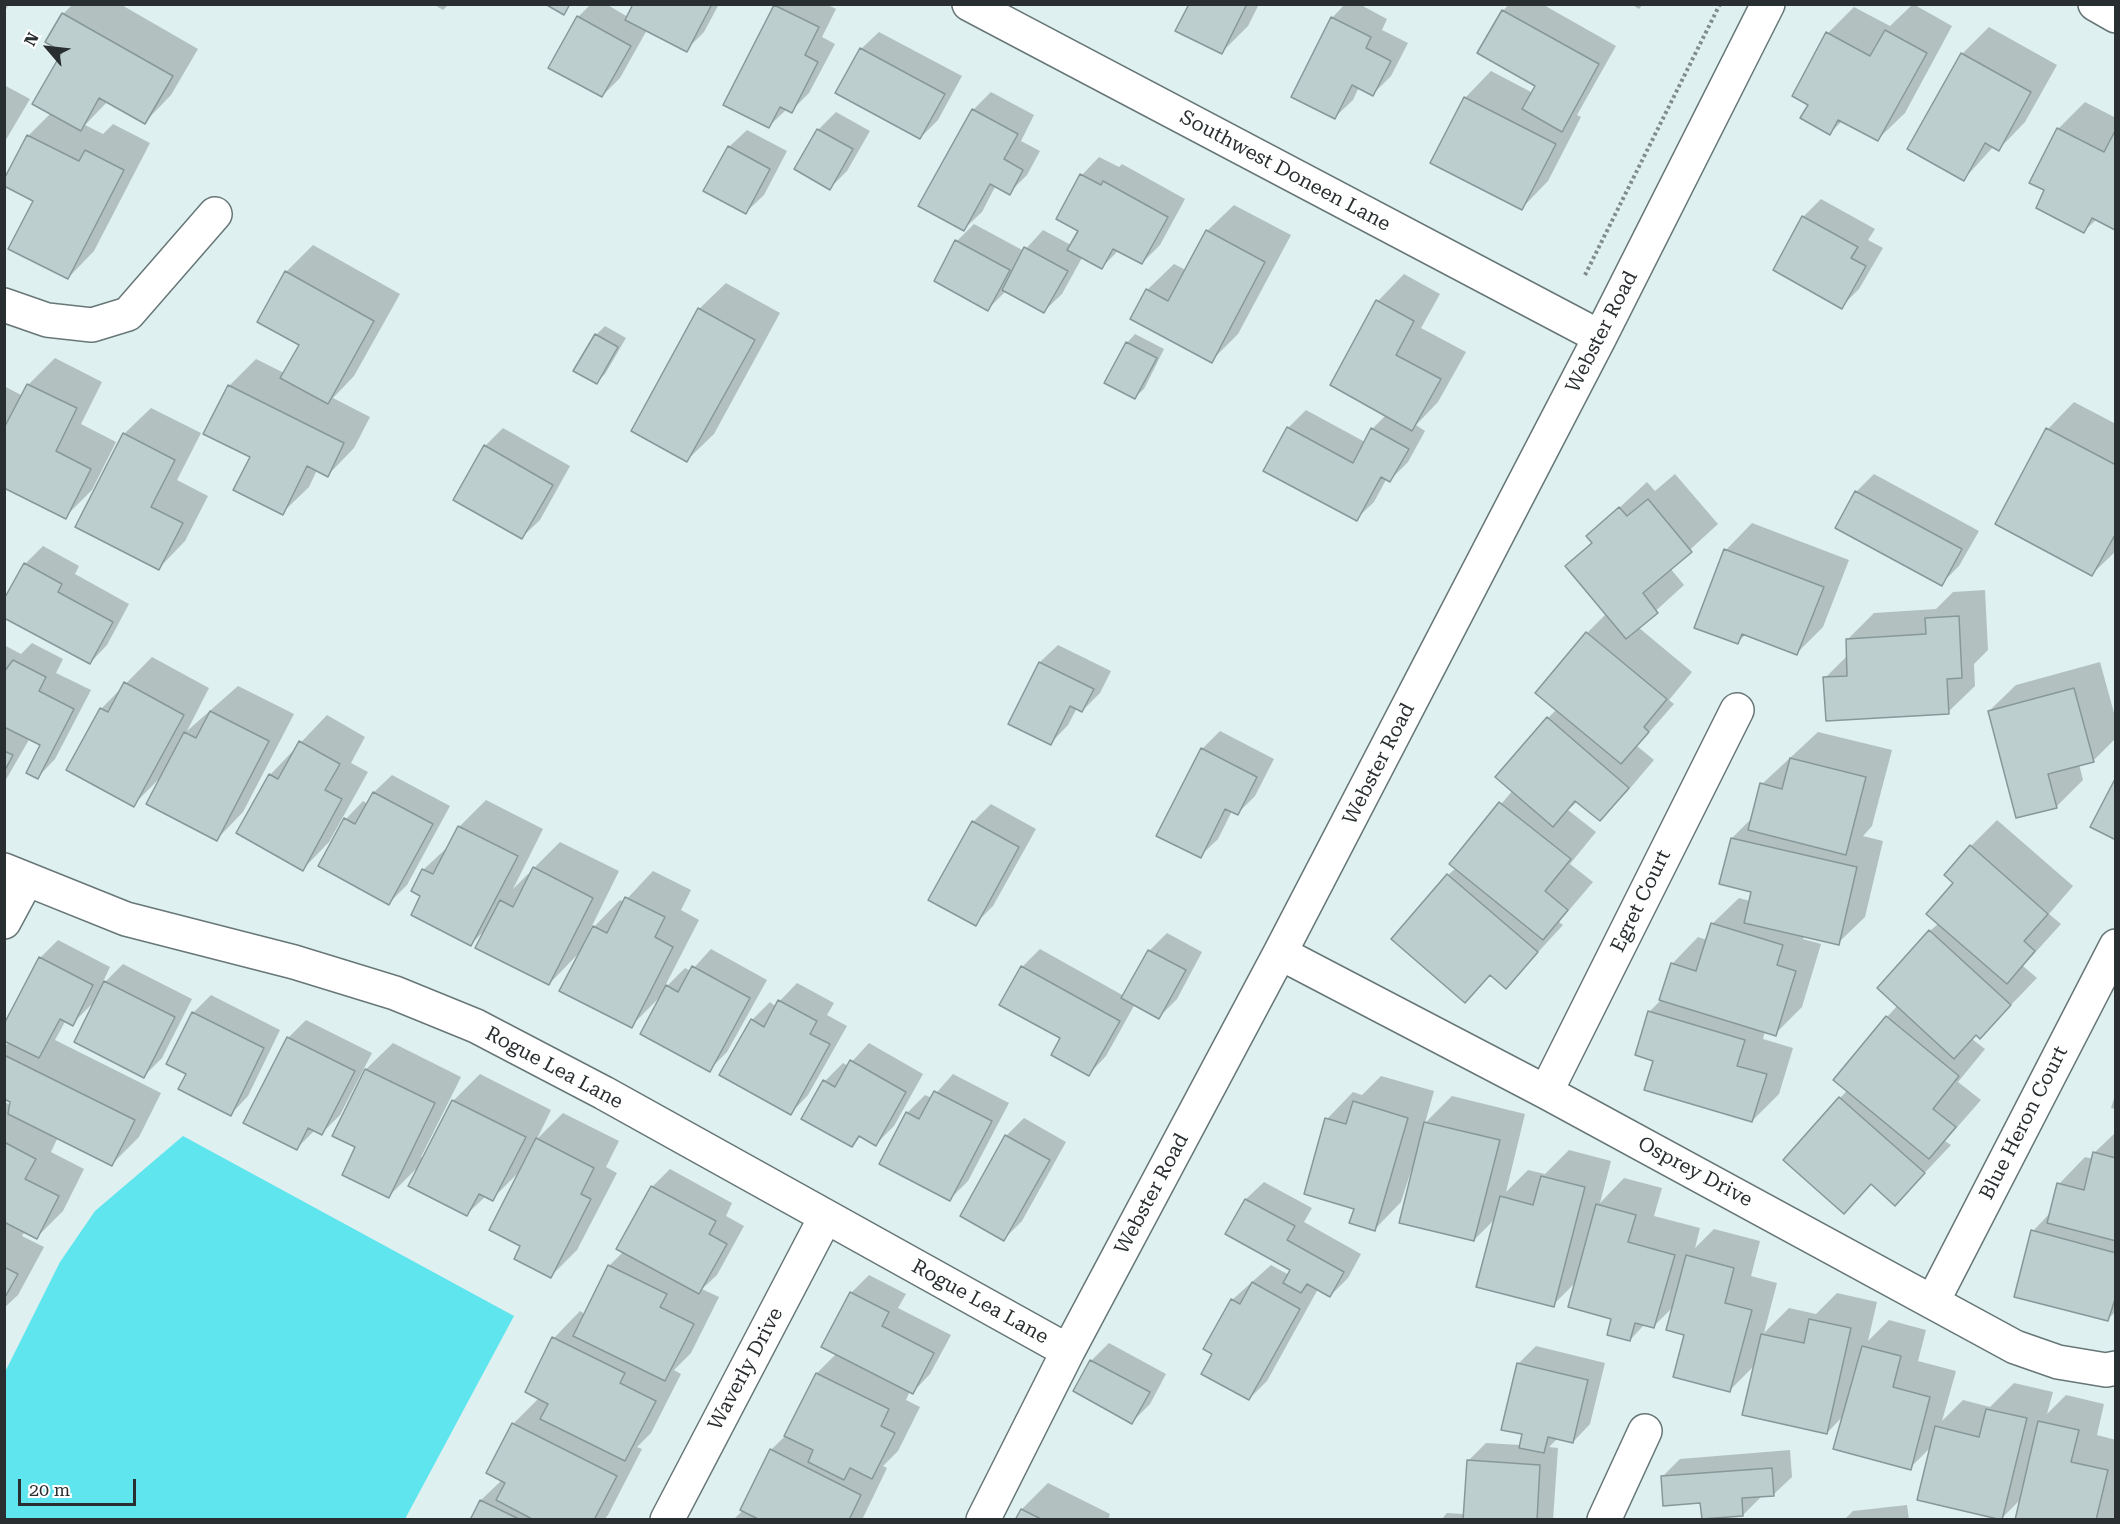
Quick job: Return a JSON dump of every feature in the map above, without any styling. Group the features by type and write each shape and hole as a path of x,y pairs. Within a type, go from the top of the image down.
{"street":[{"name":"Southwest Doneen Lane","path":"969,4 1600,337"},
{"name":"Webster Road","path":"983,1520 1068,1351 1280,953 1600,337 1768,4"},
{"path":"2095,4 2115,16"},
{"path":"4,305 47,320 92,325 128,314 215,214"},
{"name":"Egret Court","path":"1546,1092 1737,710"},
{"path":"4,922 15,875"},
{"name":"Rogue Lea Lane","path":"15,875 126,919 294,962 395,993 476,1026 604,1094 1068,1351"},
{"name":"Blue Heron Court","path":"1933,1300 2115,946"},
{"name":"Osprey Drive","path":"1280,953 1546,1092 1933,1300 2015,1347 2058,1362 2106,1370 2115,1368"},
{"name":"Waverly Drive","path":"667,1520 825,1218"},
{"path":"1604,1520 1645,1431"}],"path":[{"path":"1585,275 1720,4"}],"water":[{"path":"183,1136 514,1316 405,1519 5,1519 5,1372 60,1262 95,1211"}],"building":[{"path":"545,4 570,4 564,15"},
{"path":"633,4 712,4 687,52 625,20"},
{"path":"1189,4 1247,4 1222,54 1175,31"},
{"path":"774,5 819,27 805,55 818,62 792,113 780,107 769,128 723,105"},
{"path":"1502,10 1599,64 1562,132 1522,109 1535,86 1477,53"},
{"path":"62,13 173,76 145,124 99,98 81,131 32,104 62,52 45,42"},
{"path":"577,16 631,46 602,97 548,68"},
{"path":"1331,17 1371,37 1366,48 1391,61 1373,96 1352,85 1335,119 1291,97"},
{"path":"1885,30 1927,53 1878,141 1838,120 1830,135 1800,118 1808,105 1792,96 1826,32 1870,56"},
{"path":"860,48 945,94 920,139 835,93"},
{"path":"1961,53 2031,92 1999,151 1985,143 1964,181 1907,149"},
{"path":"1464,97 1556,144 1522,210 1430,163"},
{"path":"972,109 1018,134 1004,159 1023,170 1010,195 990,184 964,231 918,206"},
{"path":"2057,128 2104,152 2116,129 2115,230 2092,218 2084,233 2036,208 2044,190 2029,183"},
{"path":"817,129 853,149 830,190 794,169"},
{"path":"27,135 79,161 85,150 124,170 68,279 8,249 33,201 4,186 4,179"},
{"path":"728,146 770,169 746,214 703,191"},
{"path":"1080,174 1101,185 1103,181 1168,217 1142,264 1113,249 1102,269 1067,250 1078,231 1056,219"},
{"path":"1802,216 1858,247 1851,258 1866,266 1842,309 1773,270"},
{"path":"1206,230 1265,262 1212,363 1130,319 1146,289 1168,301"},
{"path":"955,240 1010,270 988,311 934,281"},
{"path":"1024,247 1068,271 1044,313 1002,290"},
{"path":"285,271 374,321 328,404 280,378 299,345 257,322"},
{"path":"1376,300 1414,321 1396,355 1441,379 1412,431 1330,385"},
{"path":"698,308 755,340 687,462 631,431"},
{"path":"595,334 618,347 597,384 573,371"},
{"path":"1126,342 1157,358 1135,399 1104,383"},
{"path":"27,384 77,408 56,451 91,469 66,519 4,488 4,428"},
{"path":"228,385 344,443 328,477 307,466 283,515 233,490 250,457 203,434"},
{"path":"1287,427 1353,463 1371,428 1409,449 1390,482 1381,477 1357,521 1263,471"},
{"path":"2046,428 2116,465 2116,533 2092,576 1995,524"},
{"path":"123,433 175,460 151,507 183,523 159,570 75,527"},
{"path":"484,445 553,485 522,539 453,500"},
{"path":"1855,491 1962,549 1942,586 1835,528"},
{"path":"1648,499 1692,552 1643,593 1658,613 1626,639 1565,566 1592,543 1586,536 1619,507 1627,516"},
{"path":"1724,549 1824,587 1797,655 1742,634 1738,644 1694,628"},
{"path":"24,563 62,584 58,592 113,622 90,664 4,618 4,599"},
{"path":"1959,616 1962,678 1947,679 1949,714 1826,721 1823,677 1847,676 1846,639 1926,634 1925,618"},
{"path":"1586,632 1667,699 1644,727 1649,732 1621,764 1535,693"},
{"path":"13,660 46,677 39,691 74,709 38,779 26,773 40,745 4,727 4,672"},
{"path":"1039,662 1094,689 1082,712 1070,706 1051,745 1008,724"},
{"path":"124,682 184,715 134,807 66,770 100,708 108,712"},
{"path":"2074,688 2094,762 2048,774 2057,808 2016,818 1988,711"},
{"path":"210,711 269,741 217,841 146,804 184,732 196,738"},
{"path":"1547,717 1629,788 1600,821 1575,801 1553,827 1495,777"},
{"path":"299,741 340,764 325,790 342,799 303,871 236,833 269,774 278,779"},
{"path":"1201,748 1257,777 1238,815 1225,809 1201,858 1156,836"},
{"path":"4,751 13,755 4,772"},
{"path":"1790,758 1866,777 1846,855 1748,830 1760,783 1782,789"},
{"path":"2116,777 2116,840 2090,827"},
{"path":"373,792 433,824 389,905 318,866 344,818 355,824"},
{"path":"1499,802 1571,859 1545,891 1568,910 1543,940 1449,864"},
{"path":"972,821 1019,847 976,926 928,900"},
{"path":"458,826 518,856 471,946 411,915 420,896 411,891 422,869 433,874"},
{"path":"1731,838 1857,867 1839,945 1744,923 1751,892 1719,884"},
{"path":"1970,845 2048,914 2024,941 2035,951 2007,984 1926,914 1953,883 1944,875"},
{"path":"533,867 593,898 549,985 475,948 500,900 513,907"},
{"path":"1447,874 1538,952 1506,989 1490,975 1465,1003 1391,939"},
{"path":"625,897 665,917 655,937 673,947 632,1028 559,991 593,926 607,933"},
{"path":"1711,923 1783,945 1777,965 1796,971 1776,1036 1659,1000 1671,963 1696,971"},
{"path":"1929,930 2011,1005 1980,1039 1976,1035 1954,1059 1877,988"},
{"path":"1148,950 1186,970 1159,1019 1121,998"},
{"path":"39,957 93,985 73,1026 60,1019 39,1058 4,1041 4,1024"},
{"path":"692,966 750,998 710,1072 640,1034 666,985 678,992"},
{"path":"1021,966 1120,1021 1089,1076 1051,1055 1060,1038 999,1005"},
{"path":"104,981 175,1017 144,1078 74,1042"},
{"path":"778,1000 817,1021 810,1034 830,1044 791,1115 719,1075 751,1019 764,1027"},
{"path":"1648,1011 1745,1040 1737,1066 1767,1074 1752,1122 1644,1090 1653,1061 1635,1055"},
{"path":"192,1012 264,1048 231,1116 178,1089 186,1074 166,1064"},
{"path":"1886,1016 1959,1076 1933,1109 1956,1127 1929,1159 1833,1080"},
{"path":"287,1037 355,1071 322,1135 308,1128 297,1150 243,1123"},
{"path":"4,1055 135,1120 112,1166 8,1114 10,1102 4,1099"},
{"path":"850,1060 906,1092 876,1146 859,1136 852,1147 801,1119 823,1080 835,1087"},
{"path":"365,1069 435,1103 389,1198 342,1175 355,1147 332,1136"},
{"path":"934,1091 992,1121 950,1201 879,1164 906,1112 919,1119"},
{"path":"1839,1097 1925,1173 1895,1206 1871,1184 1844,1214 1783,1160"},
{"path":"452,1100 526,1137 493,1201 479,1194 467,1216 408,1186"},
{"path":"1353,1101 1408,1118 1375,1231 1349,1223 1354,1209 1304,1194 1325,1118 1346,1124"},
{"path":"1424,1122 1500,1140 1474,1241 1399,1223"},
{"path":"1005,1135 1050,1160 1004,1241 960,1216"},
{"path":"536,1138 594,1168 581,1194 591,1199 551,1278 514,1259 520,1246 489,1230"},
{"path":"4,1142 36,1159 25,1179 59,1196 37,1239 4,1222"},
{"path":"2093,1152 2116,1158 2116,1241 2047,1223 2057,1183 2084,1190"},
{"path":"1541,1176 1585,1187 1554,1307 1476,1287 1500,1196 1533,1205"},
{"path":"651,1186 716,1221 709,1234 727,1244 699,1294 616,1249"},
{"path":"1245,1199 1295,1226 1287,1240 1344,1272 1330,1297 1307,1284 1301,1293 1283,1283 1290,1270 1225,1234"},
{"path":"1596,1204 1636,1215 1628,1242 1675,1255 1654,1328 1635,1323 1630,1341 1607,1335 1611,1319 1568,1307"},
{"path":"2031,1230 2116,1253 2116,1296 2108,1321 2014,1297"},
{"path":"1686,1255 1734,1268 1725,1303 1752,1310 1730,1392 1673,1377 1684,1335 1666,1330"},
{"path":"608,1265 667,1294 660,1307 694,1324 665,1381 573,1336"},
{"path":"4,1267 18,1274 4,1299"},
{"path":"1252,1282 1300,1309 1249,1400 1201,1374 1212,1354 1203,1349 1231,1299 1240,1304"},
{"path":"850,1292 889,1312 882,1326 934,1353 913,1394 821,1347"},
{"path":"1809,1319 1851,1328 1827,1434 1742,1415 1761,1334 1804,1343"},
{"path":"552,1337 625,1373 620,1383 656,1401 625,1461 540,1419 548,1404 525,1392"},
{"path":"1862,1346 1901,1356 1893,1387 1930,1397 1911,1470 1833,1449"},
{"path":"1090,1360 1150,1392 1132,1424 1073,1391"},
{"path":"1517,1363 1588,1380 1573,1443 1548,1437 1544,1453 1519,1448 1522,1434 1501,1430"},
{"path":"816,1373 889,1409 881,1426 895,1433 872,1479 850,1468 844,1480 808,1462 813,1450 784,1436"},
{"path":"1986,1409 2027,1418 2002,1520 1917,1500 1935,1426 1979,1437"},
{"path":"2038,1421 2079,1430 2071,1462 2108,1470 2096,1520 2015,1520"},
{"path":"512,1423 617,1476 594,1520 534,1520 496,1500 505,1483 486,1473"},
{"path":"770,1449 861,1495 849,1520 760,1520 740,1510"},
{"path":"1467,1460 1540,1465 1537,1520 1463,1520"},
{"path":"1772,1468 1774,1496 1742,1498 1743,1516 1702,1519 1700,1503 1663,1506 1661,1476"},
{"path":"480,1500 521,1520 470,1520"},
{"path":"1021,1509 1043,1520 1015,1520"}]}
